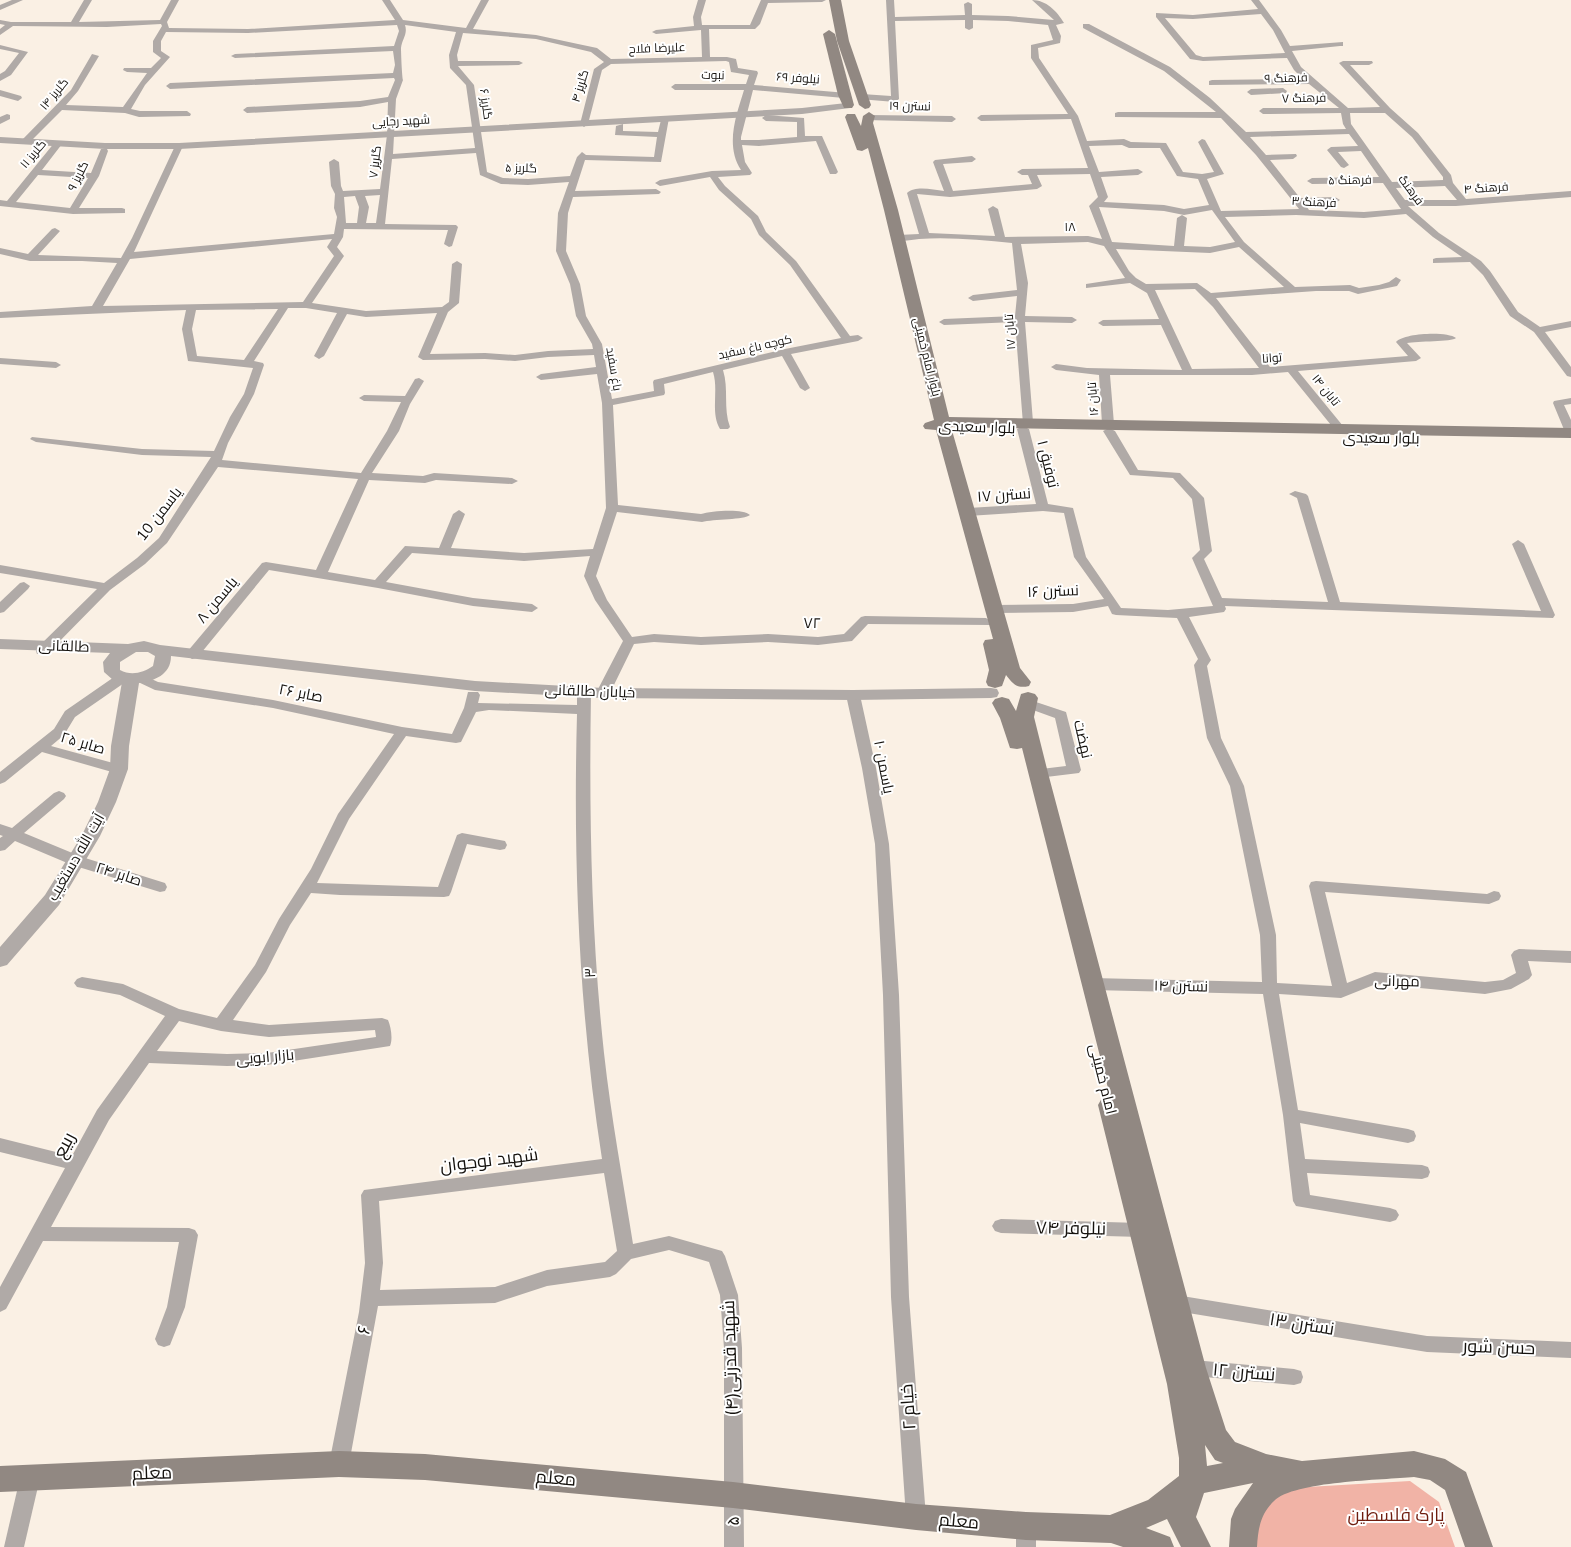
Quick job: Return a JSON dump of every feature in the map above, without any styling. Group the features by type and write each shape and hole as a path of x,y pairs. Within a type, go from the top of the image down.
{"main road":[{"name":"بلوار امام خمینی","path":"835,0 843,41 866,109 867,123 898,238 938,405 940,426 968,512 991,615 998,670 996,693"},
{"name":"بلوار امام خمینی","path":"827,26 848,108 858,132 991,615 1011,669 1025,694"},
{"path":"848,108 857,118 866,109"},
{"path":"938,405 947,412 975,425"},
{"path":"948,446 953,438 975,425"},
{"name":"بلوار سعیدی","path":"940,426 1301,431 1571,441"},
{"name":"بلوار سعیدی","path":"1301,431 1339,428 1571,432"},
{"path":"996,693 1021,703 1025,694"},
{"name":"امام خمینی","path":"996,693 1010,718 1019,748 1180,1384 1193,1470"},
{"name":"امام خمینی","path":"1025,694 1024,717 1038,773 1193,1368 1214,1436 1225,1451 1266,1467"},
{"name":"معلم","path":"0,1479 339,1464 425,1467 733,1495 916,1517 1026,1537 1111,1529"},
{"path":"1111,1529 1158,1509 1193,1470 1266,1467 1302,1474 1414,1464 1435,1468 1456,1480 1480,1547"},
{"path":"1193,1470 1181,1519 1197,1547"},
{"path":"1243,1547 1245,1519 1264,1492 1302,1474"},
{"path":"1111,1529 1160,1547"}],"street":[{"path":"0,8 19,0"},
{"path":"73,25 88,0"},
{"path":"126,110 142,84 166,57 157,52 157,41 175,0"},
{"path":"386,0 400,22"},
{"path":"485,0 464,30 453,55 454,64 519,62"},
{"name":"علیرضا فلاح","path":"702,0 697,17 701,28 706,59"},
{"path":"656,32 701,28 752,27 756,24 765,0 823,4"},
{"path":"866,109 895,99 890,0"},
{"path":"891,19 969,17 1008,22 1060,23 1055,15 1036,0"},
{"path":"1255,0 1289,52 1297,68 1345,109"},
{"path":"968,4 969,28"},
{"path":"1263,11 1193,17 1160,15 1193,57 1203,59 1289,52 1340,44"},
{"path":"0,22 11,24 164,26 248,31 400,22 536,37 594,50 609,62"},
{"name":"گلریز ۷","path":"380,226 389,157 392,99 398,80 396,75 399,65 398,48 402,31 400,22"},
{"path":"1051,23 1057,36 1057,41 1034,47 1035,58 1074,116 1085,144 1103,197 1094,206 1108,244 1132,280 1151,291 1188,372"},
{"path":"0,33 11,24"},
{"path":"1086,26 1167,69 1224,116 1244,135 1306,212"},
{"path":"0,48 24,52 8,72 0,78"},
{"path":"235,56 398,48"},
{"name":"گلریز ۱۴","path":"25,142 74,91 95,56"},
{"name":"علیرضا فلاح","path":"609,62 727,59 733,61 734,70 752,71 754,73 750,87"},
{"name":"گلریز ۴","path":"584,124 598,69 609,62"},
{"path":"1369,63 1344,63 1387,110 1416,135 1448,177 1448,183 1463,202"},
{"name":"گلریز ۶","path":"454,64 454,68 460,72 470,85 474,102 476,130"},
{"path":"127,70 154,71"},
{"path":"170,86 396,75"},
{"path":"1212,83 1310,81"},
{"name":"نبوت","path":"675,87 750,87"},
{"path":"568,194 658,188 712,174 747,173 736,142 741,114 750,87"},
{"name":"نیلوفر ۶۹","path":"750,87 848,108"},
{"name":"فرهنگ ۹","path":"1251,92 1321,90"},
{"path":"0,93 18,98"},
{"path":"247,110 360,104 392,99"},
{"path":"59,107 126,110 139,114 187,114"},
{"name":"شهید رجایی","path":"0,140 58,144 178,146 848,108"},
{"name":"نسترن ۱۹","path":"866,109 952,119"},
{"name":"فرهنگ","path":"1345,109 1347,124 1405,207 1436,236 1471,259 1487,273 1514,314 1538,330 1571,374"},
{"name":"فرهنگ ۷","path":"1263,111 1387,110"},
{"path":"981,118 1074,116"},
{"path":"1118,116 1224,116"},
{"path":"620,126 618,133 662,135 665,118"},
{"path":"766,118 801,120 801,139"},
{"name":"گلریز ۵","path":"476,130 483,173 501,181 528,182 573,179"},
{"path":"1244,135 1352,131"},
{"name":"باغ سفید","path":"612,508 607,403 597,344 581,316 575,284 561,251 563,213 581,156 658,160 662,135"},
{"path":"736,142 820,138 833,172"},
{"path":"1085,144 1124,142 1129,145 1163,145 1180,174 1202,177 1219,174 1202,142"},
{"name":"گلریز ۱۱","path":"5,204 58,144"},
{"path":"96,309 156,199 178,146"},
{"path":"1344,165 1331,150 1364,148"},
{"path":"389,157 480,150"},
{"name":"گلریز ۹","path":"73,211 94,176 104,151"},
{"path":"1263,158 1293,156"},
{"path":"950,194 938,162 972,159"},
{"path":"306,305 339,256 332,247 340,231 340,194 336,186 334,162"},
{"path":"34,172 94,176"},
{"path":"1022,172 1138,172"},
{"path":"925,236 912,193 915,191 950,194 1037,186 1032,172"},
{"name":"کوچه باغ سفید","path":"607,403 660,392 658,382 785,352 853,339 793,263 762,233 755,218 722,188 712,174"},
{"path":"1202,177 1217,210 1241,244 1292,289"},
{"name":"فرهنگ ۵","path":"1312,181 1448,183"},
{"path":"340,194 385,192"},
{"path":"359,193 364,207 361,226"},
{"name":"فرهنگ ۴","path":"1405,207 1571,194"},
{"path":"1298,201 1335,200"},
{"path":"5,204 73,211 122,212"},
{"name":"فرهنگ ۳","path":"1096,204 1164,208 1184,212 1217,210 1306,212 1355,216 1405,207"},
{"path":"993,209 1001,240"},
{"path":"1179,249 1182,218"},
{"path":"0,251 30,258 125,258 340,231 361,226 453,227 449,244"},
{"path":"30,258 54,231"},
{"name":"۱۸","path":"898,238 970,236 1016,241 1088,239 1116,246 1210,250 1241,244"},
{"name":"تابان ۱۷","path":"1016,241 1023,283 1020,319 1025,375 1025,426"},
{"path":"1436,261 1471,259"},
{"path":"457,264 454,303 444,310 423,357 485,356 514,358 548,354 598,352"},
{"path":"1090,286 1132,280"},
{"path":"1209,296 1292,289 1350,288 1358,291 1380,288 1393,284 1396,280"},
{"path":"1145,287 1197,286 1209,296 1267,371"},
{"path":"973,298 1022,292"},
{"path":"0,315 96,309 285,305 306,305 366,314 444,310"},
{"name":"یاسمن 10","path":"45,649 106,587 141,561 163,540 217,459 235,417 250,394 253,364 285,305"},
{"path":"192,307 188,329 192,360 253,364"},
{"path":"319,356 343,312"},
{"path":"10,328 17,315"},
{"path":"944,322 1020,319 1072,320"},
{"path":"1103,323 1165,322"},
{"path":"1538,330 1571,324"},
{"name":"توانا","path":"1056,367 1104,372 1267,371 1350,362 1416,358 1402,342 1404,340 1427,337 1451,338"},
{"path":"785,352 805,388"},
{"path":"0,361 56,365"},
{"path":"717,368 722,383 720,416 724,427"},
{"name":"تابان ۱۴","path":"1292,369 1339,428"},
{"path":"541,377 601,370"},
{"name":"تابان ۱۶","path":"1104,372 1108,428"},
{"path":"419,380 408,399 394,431 365,476 320,576 378,584 478,604 532,608"},
{"path":"364,398 408,399"},
{"path":"1571,401 1558,404 1571,432"},
{"name":"توفیق ۱","path":"1025,426 1043,507"},
{"path":"1108,428 1134,473 1176,475 1198,498 1206,551 1198,558 1220,609 1182,615 1147,616 1116,611 1112,602"},
{"path":"36,439 365,476 425,480 434,476 512,481"},
{"path":"1295,494 1302,496 1336,606"},
{"name":"نسترن ۱۷","path":"968,512 1043,507 1069,510 1080,557 1112,602"},
{"path":"603,693 629,641 602,600 590,576 612,508 702,518 711,515 744,514"},
{"path":"444,551 458,514"},
{"path":"1216,602 1549,615 1518,544"},
{"path":"378,584 409,549 524,557 598,552"},
{"name":"یاسمن ۸","path":"192,655 266,566 320,576"},
{"path":"0,569 106,587"},
{"path":"0,609 24,586"},
{"name":"نسترن ۱۶","path":"991,615 1073,608 1112,602"},
{"name":"۷۲","path":"629,641 654,638 701,641 768,638 818,641 848,638 864,620 991,615"},
{"path":"1182,615 1205,660 1200,666 1214,738 1236,786 1268,935 1270,988 1291,1115 1302,1201 1390,1215"},
{"name":"طالقانی","path":"0,644 45,649"},
{"name":"طالقانی","path":"0,648 121,653 144,646 159,650"},
{"path":"0,779 59,732 70,714 131,678 150,675 162,665 163,654 159,650"},
{"name":"خیابان طالقانی","path":"159,650 192,655 298,664 475,686 603,693 853,695 996,693"},
{"path":"121,653 111,662 112,672 131,678"},
{"name":"صابر ۲۶","path":"131,678 156,686 273,704 402,731 456,738 472,701 489,706 583,710"},
{"name":"آیت الله دستغیب","path":"0,960 52,900 77,860 107,802 119,769 120,746 131,678"},
{"name":"۳","path":"584,692 586,892 593,1025 607,1148 612,1165 626,1252"},
{"name":"نهضت","path":"1025,694 1061,715 1074,770 1038,773"},
{"name":"یاسمن ۱۰","path":"853,695 882,844 891,995 900,1297"},
{"path":"82,983 123,990 175,1014 220,1025 261,968 284,923 308,887 343,817 402,731"},
{"name":"صابر ۲۵","path":"40,747 119,769"},
{"path":"0,846 6,831 58,796"},
{"name":"صابر ۲۴","path":"6,831 77,860 160,887"},
{"path":"308,887 340,890 444,892 462,838 500,845"},
{"path":"1341,992 1316,886 1489,899 1494,896"},
{"name":"مهرانی","path":"1270,988 1341,992 1375,978 1484,988 1506,985 1524,975 1519,955 1571,957"},
{"name":"نسترن ۱۴","path":"1092,984 1270,988"},
{"name":"ربیع","path":"0,1304 102,1115 175,1014"},
{"name":"بازار ابویی","path":"145,1057 267,1059 384,1042 382,1024 269,1031 220,1025"},
{"path":"1291,1115 1408,1136"},
{"path":"0,1145 76,1164"},
{"name":"شهید نوجوان","path":"370,1194 612,1165"},
{"path":"1298,1166 1422,1172"},
{"name":"۶","path":"339,1464 370,1298 374,1263 370,1194"},
{"name":"نیلوفر ۷۴","path":"1001,1226 1141,1230"},
{"path":"38,1234 189,1235 176,1307 164,1339"},
{"name":"شهید قدرتی(۴)","path":"626,1252 669,1243 716,1256 729,1295 734,1348 732,1400 733,1495"},
{"path":"370,1298 495,1295 547,1278 610,1268 626,1252"},
{"name":"خیام ۲","path":"900,1297 916,1517"},
{"name":"نسترن ۱۳","path":"1176,1303 1427,1344"},
{"name":"حسن شور","path":"1427,1344 1571,1350"},
{"name":"نسترن ۱۲","path":"1193,1368 1294,1377"},
{"path":"14,1547 30,1478"},
{"name":"۵","path":"733,1495 734,1547"}],"green space":[{"name":"پارک فلسطین","path":"1410,1481 1439,1502 1455,1547 1254,1547 1253,1520 1273,1489"}]}
